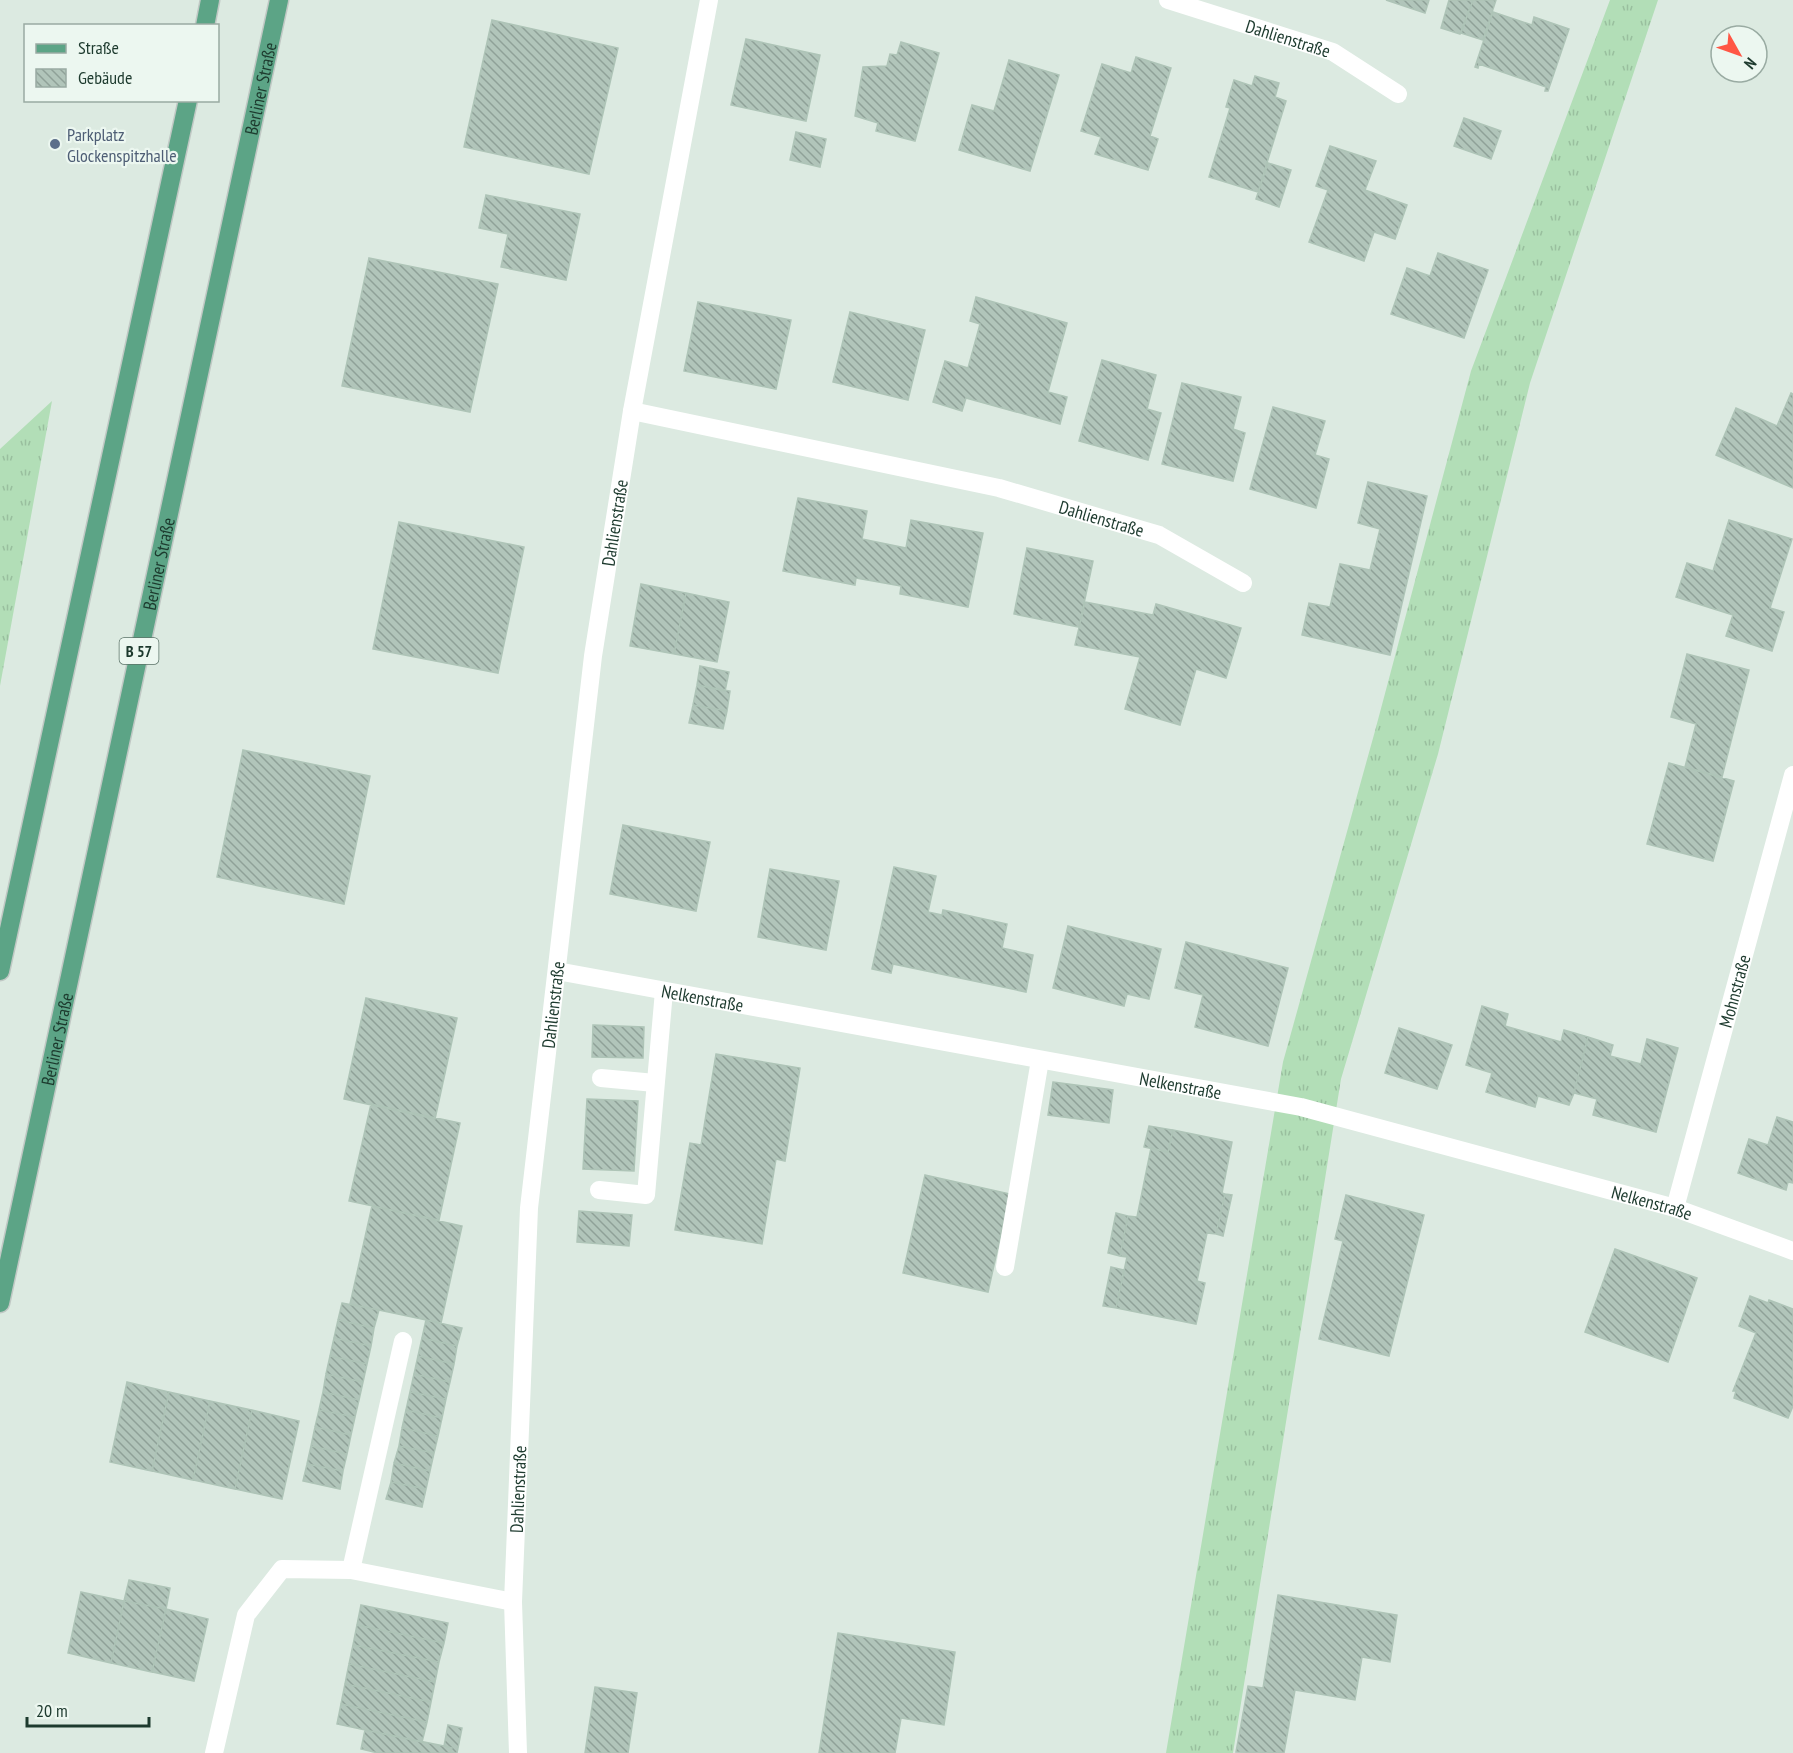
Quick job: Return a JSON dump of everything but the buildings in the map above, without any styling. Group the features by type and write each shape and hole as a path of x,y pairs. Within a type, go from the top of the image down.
{"main road":[{"path":"205,24 210,0"},
{"name":"Berliner Straße","path":"0,1303 279,0"},
{"path":"0,971 188,102"}],"street":[{"name":"Dahlienstraße","path":"518,1753 513,1602 529,1208 593,656 632,411 710,0"},
{"name":"Dahlienstraße","path":"1168,0 1333,52 1398,94"},
{"name":"Dahlienstraße","path":"632,411 999,488 1159,535 1243,584"},
{"name":"Mohnstraße","path":"1675,1208 1793,775"},
{"name":"Nelkenstraße","path":"557,971 1301,1107 1675,1208 1793,1251"},
{"path":"599,1190 646,1195 664,991"},
{"path":"1005,1267 1040,1060"},
{"path":"601,1078 655,1083"},
{"path":"351,1570 403,1341"},
{"path":"214,1753 246,1615 282,1569 351,1570 513,1602"}],"green space":[{"path":"1610,0 1658,0 1530,383 1438,754 1341,1079 1233,1753 1166,1753 1283,1062 1375,731 1471,371"},
{"path":"52,401 0,686 0,449"}],"place":[{"name":"Parkplatz Glockenspitzhalle","path":"55,144"}]}
